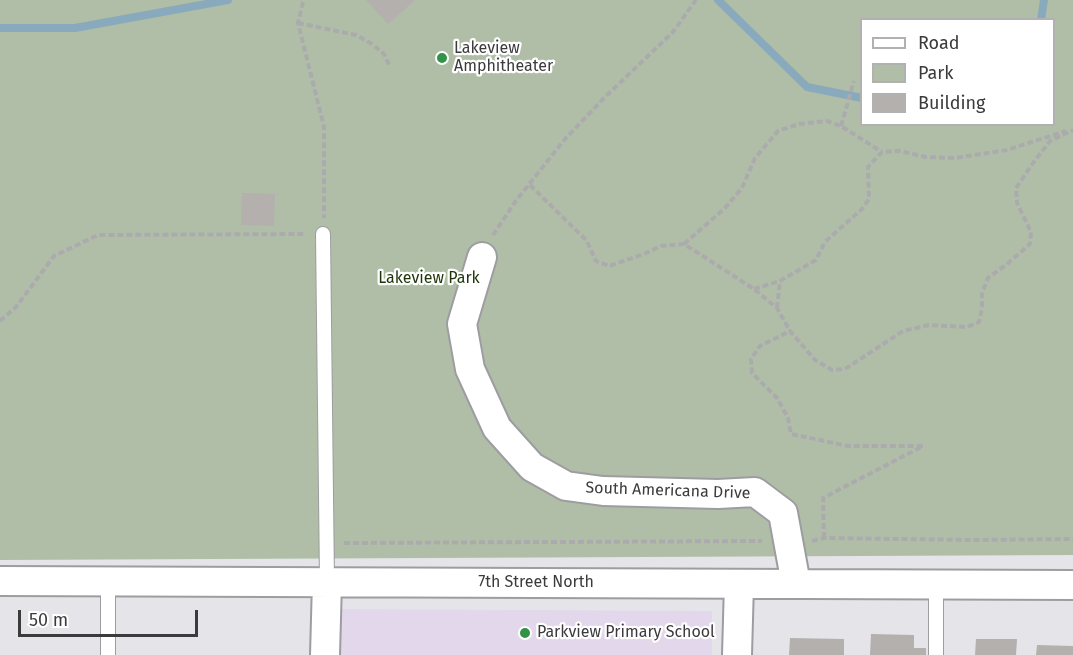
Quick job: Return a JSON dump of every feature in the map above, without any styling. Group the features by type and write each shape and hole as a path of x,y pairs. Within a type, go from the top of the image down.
{"street":[{"name":"South Americana Drive","path":"482,257 462,324 470,369 497,428 532,467 566,486 603,491 718,494 755,492 783,513 796,584"},
{"name":"7th Street North","path":"0,581 1073,585"},
{"path":"325,655 327,582"},
{"path":"737,655 739,584"}],"lane":[{"path":"324,234 327,582"},
{"path":"108,582 108,655"},
{"path":"936,585 936,655"}],"path":[{"path":"482,257 499,224 514,202 565,139 673,32 696,0"},
{"path":"0,321 16,307 54,256 98,235 324,234 324,127 298,23 303,2"},
{"path":"298,23 356,35 384,54 390,67"},
{"path":"841,126 854,81"},
{"path":"530,184 587,242 596,261 609,266 644,255 661,246 684,244 724,209 742,188 755,158 778,131 799,124 827,121 841,126 882,152 900,151 926,157 955,158 1007,150 1048,135 1073,130"},
{"path":"684,244 777,308 790,331 815,360 832,370 845,369 903,331 929,325 967,327 979,322 982,293 988,278 1030,244 1031,232 1017,203 1016,188 1050,141 1073,130"},
{"path":"754,290 780,281 816,260 825,242 862,209 869,199 868,167 882,152"},
{"path":"777,308 780,281"},
{"path":"790,331 760,346 751,359 752,373 777,398 788,418 791,434 848,446 923,446 823,498 824,538"},
{"path":"806,543 824,538 1073,539"},
{"path":"342,543 769,541"}],"shaded area":[{"name":"Parkview Primary School","path":"338,609 712,611 712,655 338,655"}],"green space":[{"name":"Lakeview Park","path":"0,0 1073,0 1073,555 0,560"}],"building":[{"path":"366,0 415,0 388,24"},
{"path":"242,193 275,194 274,226 241,225"},
{"path":"871,634 914,635 914,648 926,648 926,655 870,655"},
{"path":"790,638 844,639 844,655 789,655"},
{"path":"976,639 1017,639 1016,655 975,655"},
{"path":"1037,645 1073,646 1073,655 1036,655"}],"waterway":[{"path":"0,28 75,28 228,0"},
{"path":"718,0 807,87 860,98"},
{"path":"1041,18 1044,0"}],"place":[{"name":"Lakeview Amphitheater","path":"442,58"},
{"name":"Parkview Primary School","path":"525,633"}]}
